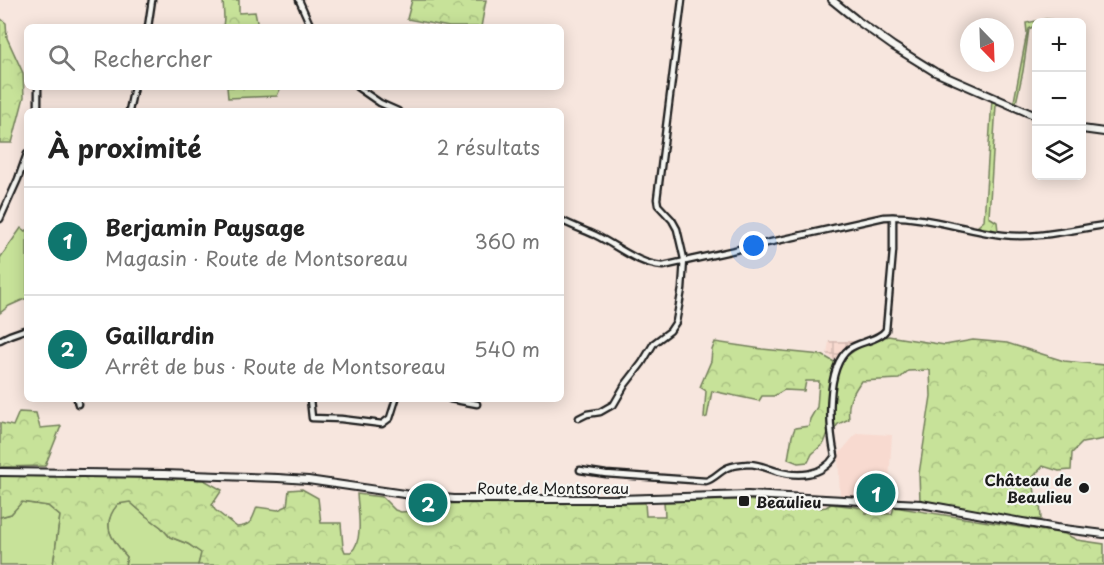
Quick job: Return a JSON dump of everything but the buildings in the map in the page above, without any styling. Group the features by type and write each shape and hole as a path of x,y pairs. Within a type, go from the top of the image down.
{"main road":[{"path":"832,0 892,46 935,72 1032,114"},
{"path":"1086,130 1104,132"},
{"name":"Route de Montsoreau","path":"0,472 279,478 454,499 619,499 748,495 900,502 1104,534"}],"street":[{"path":"148,24 152,0"},
{"path":"298,0 310,24"},
{"path":"579,418 600,412 615,404 625,385 654,343 676,322 684,261 677,229 658,205 657,199 682,0"},
{"path":"38,90 38,108"},
{"path":"130,108 133,90"},
{"path":"361,90 380,104 390,108"},
{"path":"0,219 24,162"},
{"path":"580,470 706,481 729,467 752,464 796,475 818,472 835,456 831,435 831,399 832,378 837,364 854,346 881,336 886,330 893,251 893,217"},
{"path":"564,221 595,235 626,253 651,264 663,266 872,219 893,217 921,219 989,233 1016,236 1104,225"},
{"path":"0,340 24,330"},
{"path":"310,402 312,418 381,424 390,418 395,402"},
{"path":"466,402 477,404"}],"shaded area":[{"path":"829,341 859,341 845,350 837,360 834,360 827,355"},
{"path":"857,433 892,435 888,497 840,495 838,455"}],"green space":[{"path":"223,0 239,0 239,13 255,12 257,24 223,24"},
{"path":"412,0 486,0 482,24 433,24 407,19"},
{"path":"0,18 6,23 7,38 23,73 24,97 12,143 0,143"},
{"path":"1032,22 1032,27 1029,29 1016,103 1014,101 1027,33 1026,23"},
{"path":"227,90 280,90 277,96 228,98"},
{"path":"992,99 1002,103 996,105 989,217 997,222 998,231 984,230 978,226 984,221"},
{"path":"21,228 24,230 24,299 0,313 0,258"},
{"path":"888,336 945,345 973,340 1007,343 1064,361 1104,365 1104,439 1082,443 1072,453 1071,470 1059,471 1043,466 1033,477 1035,494 1040,503 1041,519 1030,520 920,500 919,474 931,396 930,370 908,371 899,379 861,381 851,398 849,419 838,424 833,431 828,433 824,443 812,454 808,462 798,463 788,459 795,428 809,426 817,407 819,381 806,381 804,391 784,390 774,396 762,396 759,401 712,391 707,417 704,418 706,391 700,387 711,361 715,342 822,355 836,363 863,345"},
{"path":"19,412 36,413 40,428 61,426 45,466 0,467 0,423 13,426"},
{"path":"0,476 204,480 222,490 212,505 237,527 249,523 257,507 278,510 287,506 289,490 302,489 318,498 321,523 341,523 345,552 351,552 358,541 357,494 382,497 395,510 401,512 413,511 432,504 645,503 646,516 665,516 664,502 741,500 814,504 820,508 831,504 865,508 866,513 892,514 894,507 1065,534 1077,540 1104,544 1104,565 198,565 201,553 188,544 170,537 130,502 118,504 109,525 112,538 127,557 125,565 53,565 60,516 48,506 22,502 11,514 0,517"},
{"path":"21,502 48,506 60,516 53,565 0,565 0,517 11,514"},
{"path":"130,502 170,537 202,553 198,565 125,565 127,557 112,538 109,525 118,503"}],"place":[{"name":"Château de Beaulieu","path":"1084,488"},
{"name":"Berjamin Paysage","path":"876,493"},
{"name":"Beaulieu","path":"744,501"},
{"name":"Gaillardin","path":"428,503"}]}
